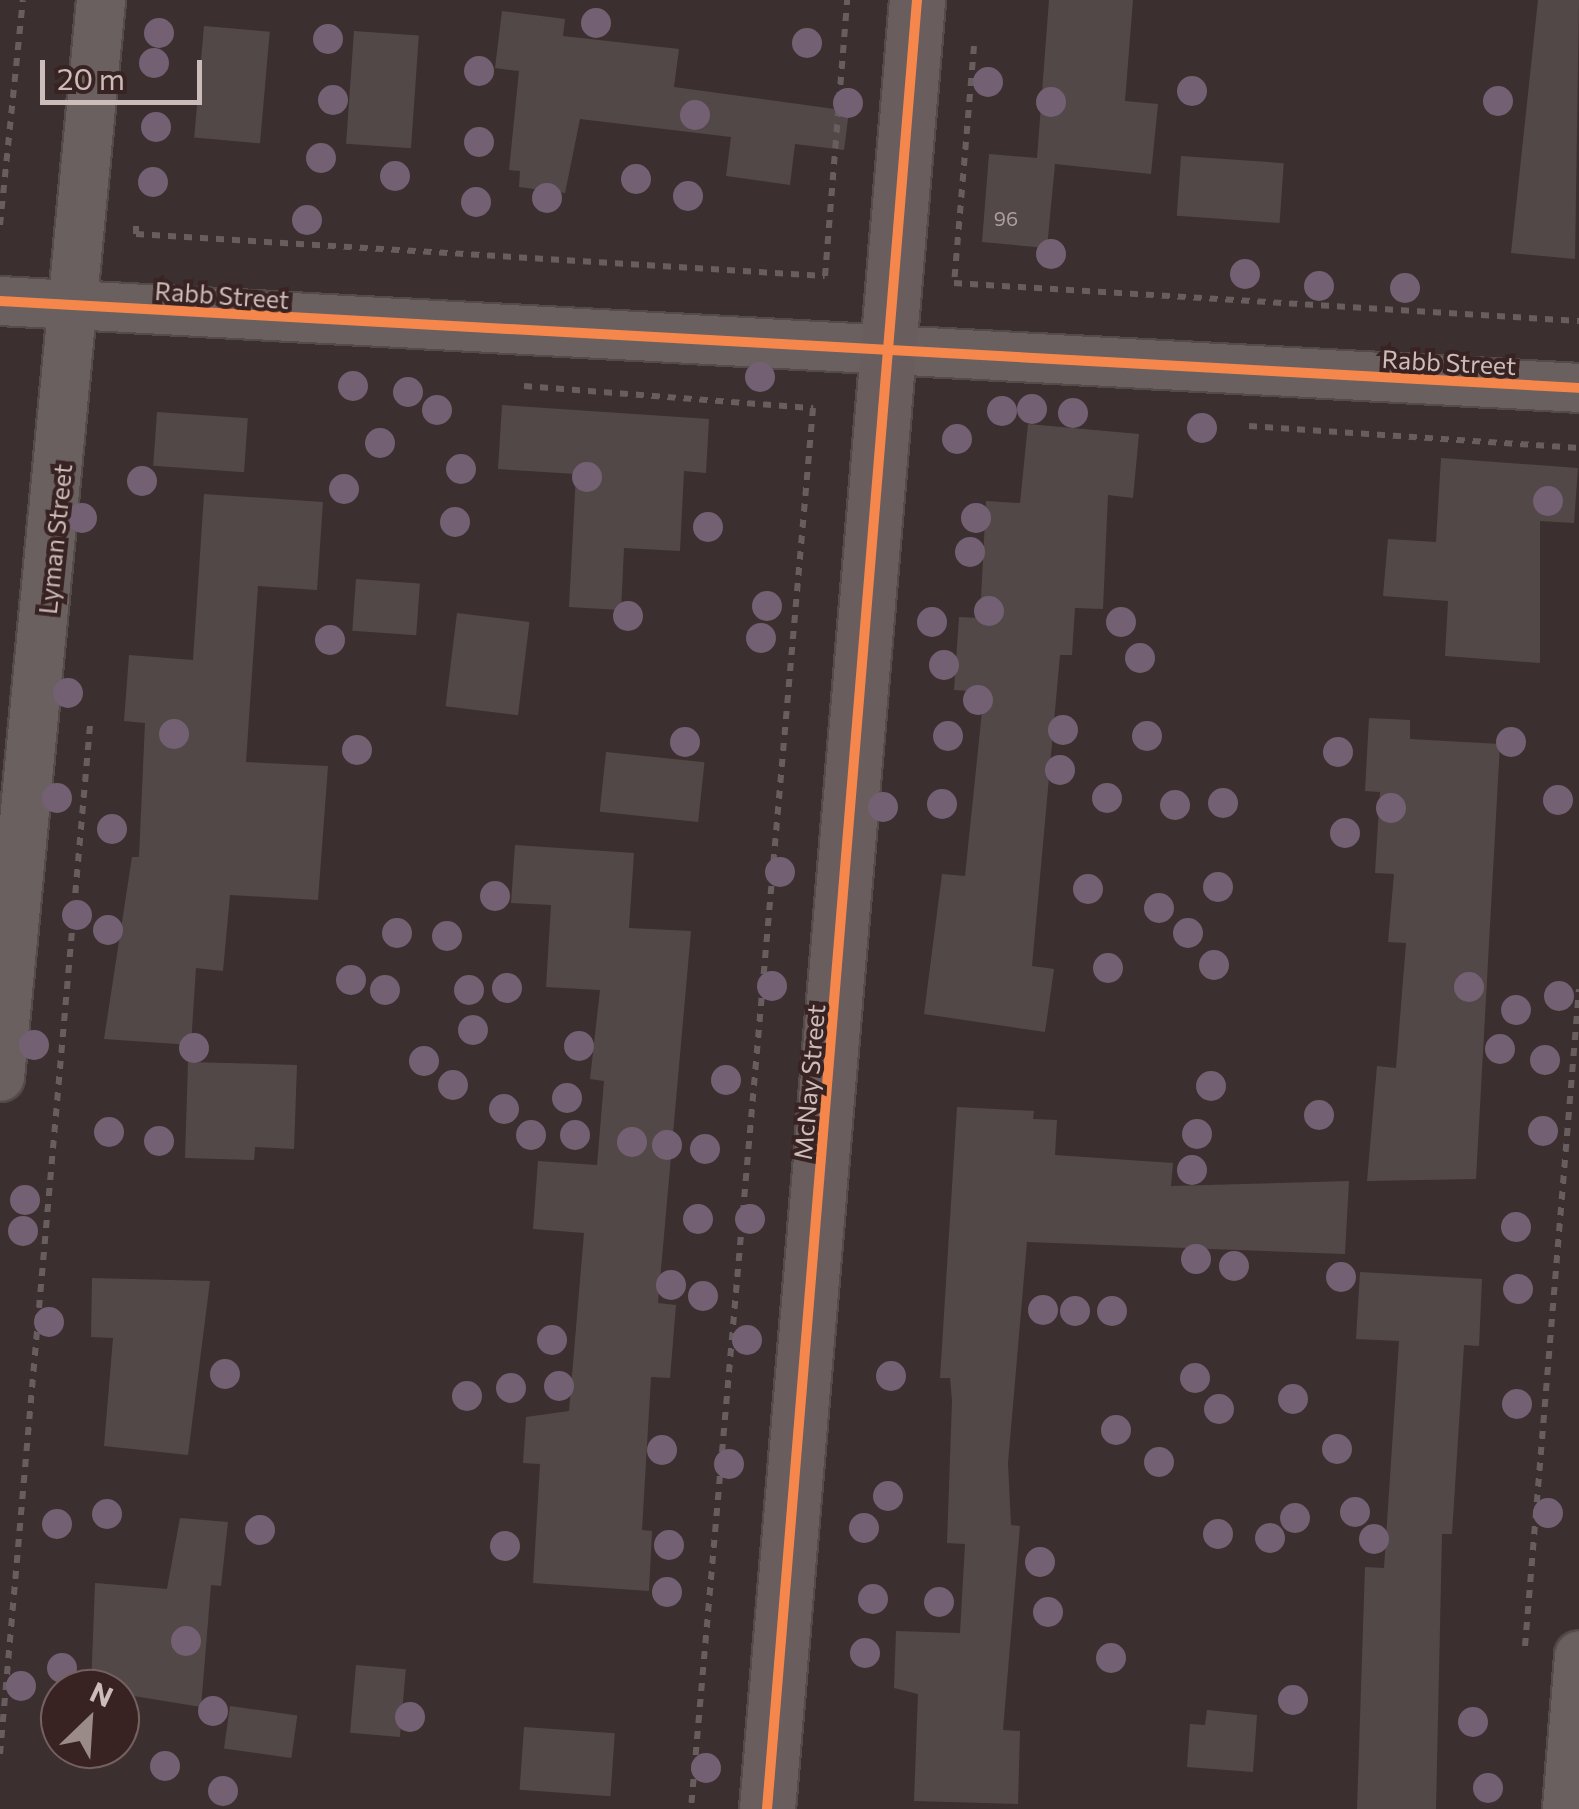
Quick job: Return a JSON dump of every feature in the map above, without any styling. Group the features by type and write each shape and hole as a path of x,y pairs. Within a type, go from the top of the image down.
{"street":[{"name":"Lyman Street","path":"0,1078 79,306 102,0"},
{"name":"McNay Street","path":"767,1809 891,356 917,0"},
{"name":"Rabb Street","path":"0,301 891,356 1579,388"},
{"path":"1567,1809 1579,1655"}],"path":[{"path":"0,225 23,0"},
{"path":"137,214 136,234 826,276 847,0"},
{"path":"974,38 954,284 1579,322"},
{"path":"516,386 813,408 691,1809"},
{"path":"1229,425 1579,448"},
{"path":"0,1754 91,711"},
{"path":"1524,1653 1579,989"}],"building":[{"path":"1049,0 1133,0 1125,101 1158,104 1151,174 1055,164 1047,248 982,242 989,154 1037,158"},
{"path":"1538,0 1579,0 1575,259 1511,253"},
{"path":"502,11 565,19 563,36 679,49 674,87 849,111 844,150 795,144 790,185 726,176 731,137 580,119 565,193 519,187 520,171 509,170 519,71 495,68"},
{"path":"204,26 270,32 260,143 194,138"},
{"path":"354,31 419,36 411,148 346,144"},
{"path":"1181,156 1284,163 1280,223 1177,216"},
{"path":"502,405 709,419 706,473 684,471 680,551 624,548 621,610 569,607 576,474 498,469"},
{"path":"157,412 248,418 244,472 153,466"},
{"path":"1028,424 1139,434 1133,498 1108,495 1103,609 1075,608 1072,655 1060,655 1032,966 1054,969 1045,1032 924,1014 942,874 965,876 984,692 954,690 959,617 980,618 986,501 1020,503"},
{"path":"1441,458 1578,468 1574,523 1540,521 1540,663 1445,656 1448,601 1383,596 1388,539 1436,542"},
{"path":"204,494 323,502 317,590 258,586 246,762 328,766 318,900 230,895 223,971 196,968 191,1045 104,1039 132,857 139,857 145,723 124,721 129,655 193,660"},
{"path":"356,579 420,583 416,635 352,631"},
{"path":"457,613 529,622 518,715 446,706"},
{"path":"1369,718 1410,720 1410,739 1500,744 1476,1179 1367,1181 1377,1066 1396,1068 1406,943 1388,942 1394,874 1375,873 1380,792 1365,791"},
{"path":"606,752 704,762 698,822 600,812"},
{"path":"515,845 634,853 629,928 691,931 658,1303 676,1305 670,1378 651,1377 642,1530 652,1531 649,1591 533,1583 540,1464 523,1463 526,1417 569,1411 584,1233 533,1229 538,1161 597,1165 604,1081 590,1079 600,990 546,987 551,905 511,903"},
{"path":"188,1062 297,1065 294,1149 255,1147 254,1160 185,1158"},
{"path":"957,1107 1034,1111 1033,1119 1057,1120 1055,1155 1173,1163 1171,1186 1349,1181 1345,1254 1027,1242 1008,1463 1011,1525 1020,1526 1003,1730 1020,1731 1018,1804 914,1801 918,1694 894,1688 896,1631 960,1633 965,1544 947,1543 952,1401 950,1378 940,1378"},
{"path":"1360,1272 1482,1279 1479,1346 1464,1345 1452,1534 1442,1534 1436,1809 1357,1809 1365,1567 1384,1568 1399,1341 1356,1339"},
{"path":"92,1278 210,1281 188,1455 104,1446 113,1338 91,1337"},
{"path":"180,1518 228,1522 221,1586 211,1585 201,1707 140,1697 140,1669 92,1669 95,1583 167,1589"},
{"path":"356,1665 406,1669 400,1737 350,1733"},
{"path":"230,1706 297,1715 291,1758 224,1749"},
{"path":"1207,1710 1257,1715 1253,1772 1187,1767 1190,1724 1205,1725"},
{"path":"524,1727 615,1733 610,1796 520,1790"}],"cycle path":[{"path":"767,1809 917,0"},
{"path":"0,301 1579,388"}]}
